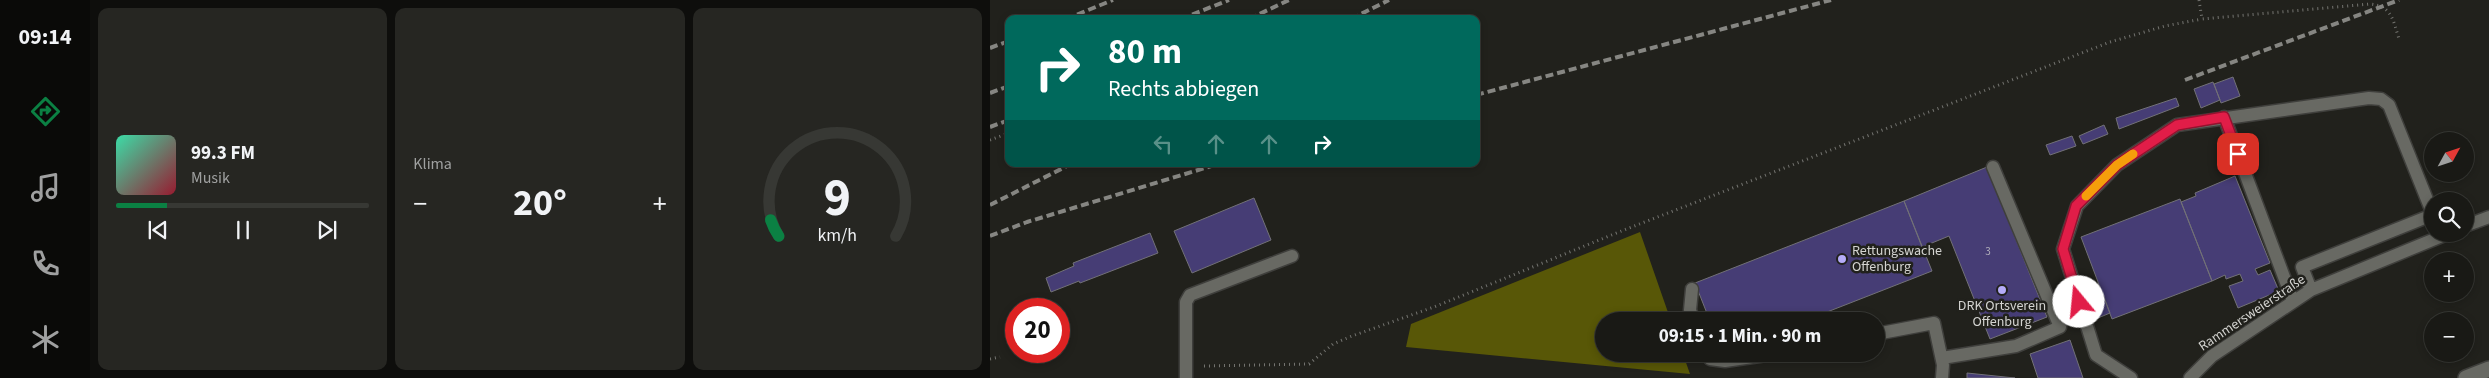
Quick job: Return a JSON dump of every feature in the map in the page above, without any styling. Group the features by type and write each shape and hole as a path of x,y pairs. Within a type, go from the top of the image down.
{"street":[{"path":"2466,378 2489,369"}],"lane":[{"path":"2131,378 2096,355 2063,249 2076,206 2117,165 2177,125 2369,98 2381,99 2389,105 2424,193"},
{"path":"2224,117 2293,301"},
{"path":"1942,358 2016,346 2060,328 1993,167"},
{"path":"2311,290 2302,267 2424,216"},
{"path":"2474,223 2489,217"},
{"name":"Rammersweierstraße","path":"2190,378 2212,356 2311,290 2428,242"},
{"path":"1186,373 1186,302 1190,295 1292,256"},
{"path":"1691,312 1692,289"},
{"path":"1885,332 1934,323 1942,358 1942,378"}],"path":[{"path":"2199,0 2202,19"},
{"path":"1186,373 1309,364 1333,344 1352,336 1434,307 1633,227 2100,46 2166,26 2202,19 2370,4 2381,5 2391,14 2399,39"},
{"path":"990,140 1005,134"},
{"path":"990,359 1000,357"}],"shaded area":[{"path":"1640,232 1668,312 1595,312 1595,362 1686,362 1690,374 1406,347 1411,324"}],"building":[{"path":"2233,77 2240,96 2221,103 2214,84"},
{"path":"2213,82 2220,100 2201,108 2194,89"},
{"path":"2176,98 2179,106 2119,129 2116,118"},
{"path":"2104,125 2108,134 2083,144 2079,136"},
{"path":"2072,136 2076,146 2050,155 2046,145"},
{"path":"1987,167 2047,317 1990,339 1949,236 1922,247 1904,201"},
{"path":"2235,176 2270,263 2255,269 2258,275 2270,270 2279,291 2238,308 2229,286 2243,281 2240,274 2226,279 2225,275 2212,281 2181,202 2196,196 2195,193"},
{"path":"1254,198 1271,240 1192,273 1174,231"},
{"path":"2180,199 2212,281 2112,319 2081,237"},
{"name":"Rettungswache Offenburg","path":"1904,201 1932,271 1827,312 1706,312 1695,283"},
{"path":"1150,233 1158,253 1051,292 1046,278 1074,266 1073,263"},
{"path":"2102,292 2110,313 2098,318 2089,297"},
{"path":"2070,340 2083,378 2038,378 2030,354"},
{"path":"1967,373 2015,378 1967,378"}],"railway":[{"path":"1076,15 1113,0"},
{"path":"1191,15 1229,0"},
{"path":"1257,15 1289,0"},
{"path":"1359,15 1389,0"},
{"path":"1480,94 1831,0"},
{"path":"2185,80 2399,0"},
{"path":"990,48 1005,42"},
{"path":"990,93 1005,87"},
{"path":"990,127 1005,121"},
{"path":"990,205 1065,167"},
{"path":"990,236 1027,222 1208,167"}],"slow traffic":[{"path":"2086,196 2117,165 2133,154"}],"place":[{"name":"Rettungswache Offenburg","path":"1842,259"},
{"name":"DRK Ortsverein Offenburg","path":"2002,290"}],"route":[{"path":"2079,302 2063,249 2076,206 2117,165 2177,125 2224,117 2238,154"}]}
